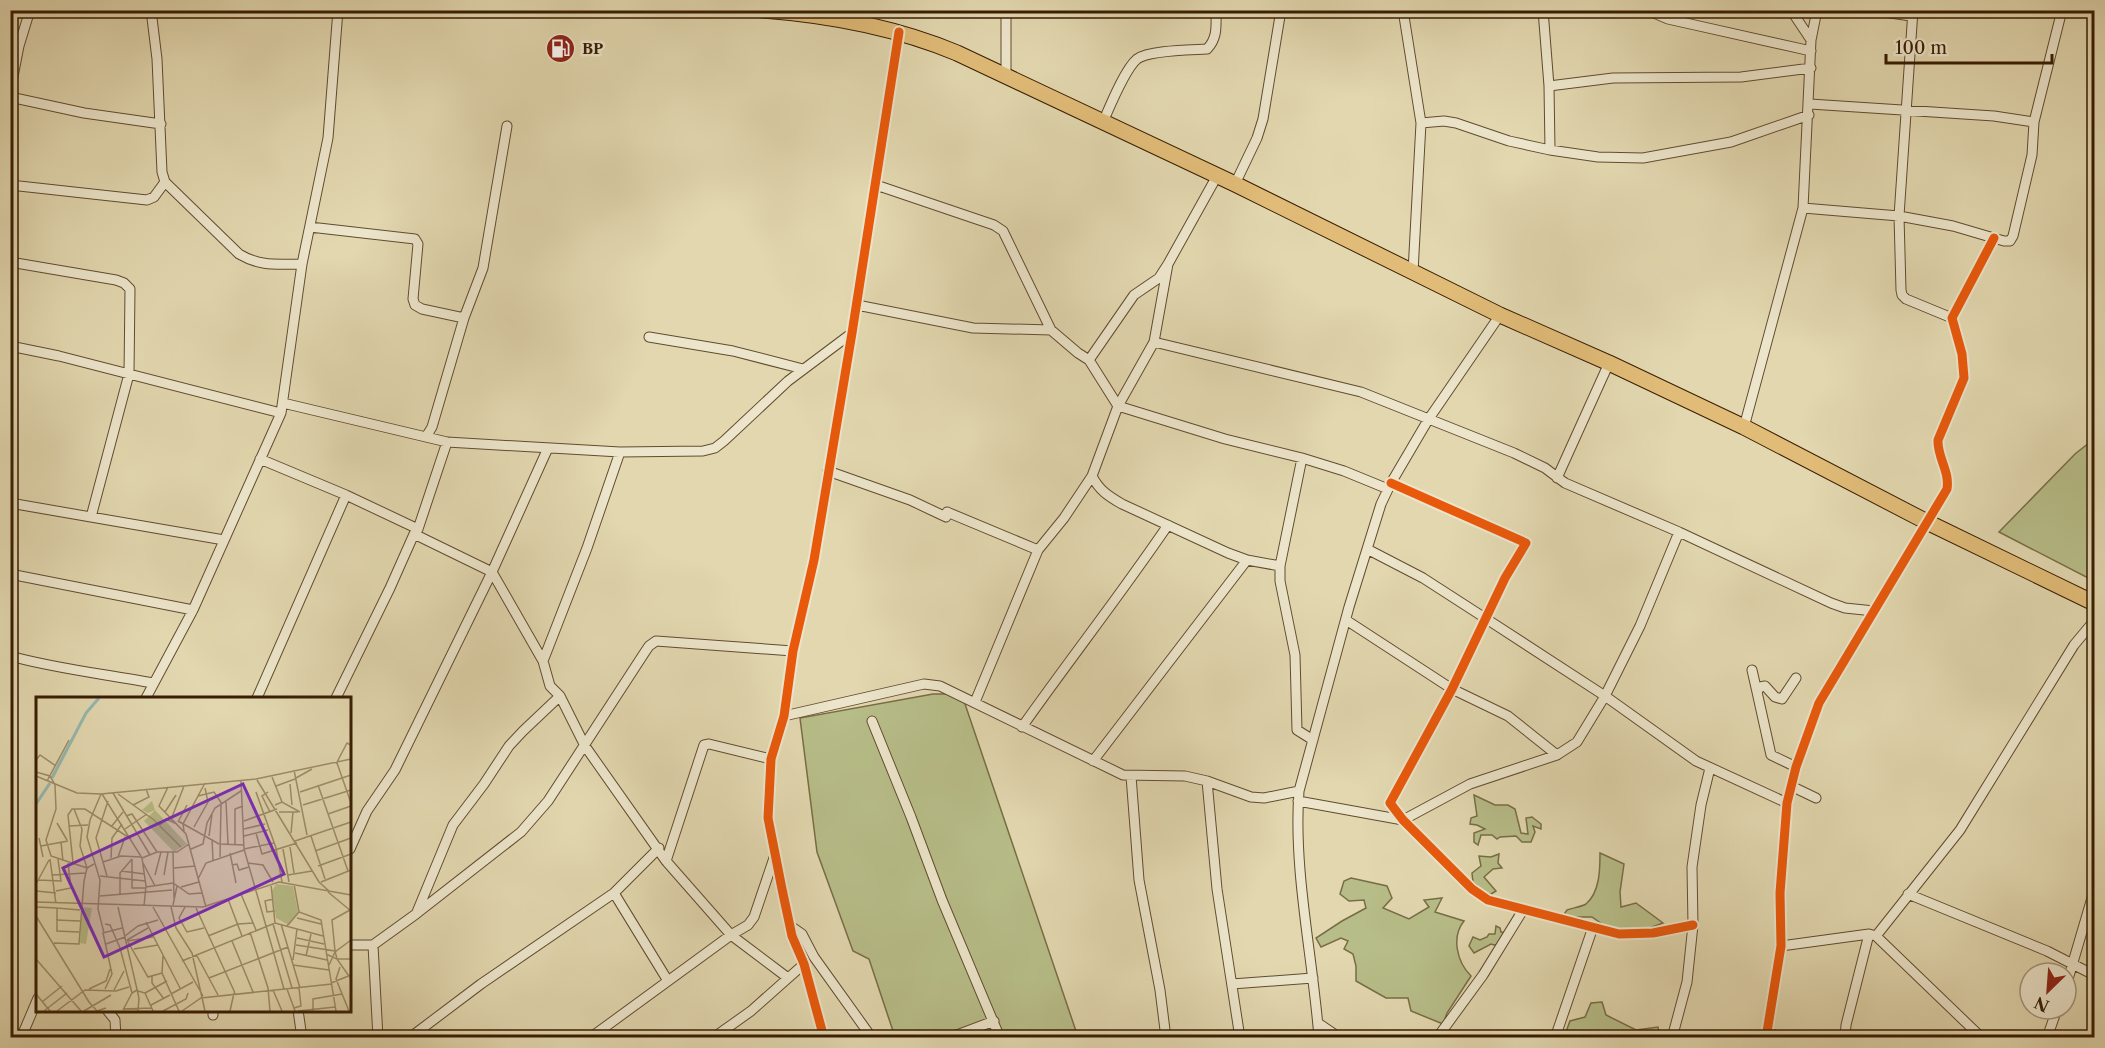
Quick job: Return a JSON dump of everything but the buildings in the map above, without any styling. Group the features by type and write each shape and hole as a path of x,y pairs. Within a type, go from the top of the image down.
{"highway":[{"path":"763,10 834,18 899,32 931,42 1235,184 1500,315 1609,363 1744,427 1927,522 2094,603"}],"street":[{"path":"10,92 19,46 30,10"},
{"path":"151,10 161,124 162,172 165,182 238,254 254,262 267,265 302,264"},
{"path":"147,697 193,610 281,413 302,264 330,128 338,10"},
{"path":"1006,10 1006,76"},
{"path":"1103,122 1130,67 1138,58 1161,52 1207,49 1214,43 1216,10"},
{"path":"1235,184 1257,138 1263,119 1281,10"},
{"path":"1403,10 1421,123 1413,272"},
{"path":"1543,10 1549,86 1550,150"},
{"path":"1647,10 1668,19 1811,51"},
{"path":"1793,10 1811,40"},
{"path":"1744,427 1803,208 1810,104 1811,40 1816,10"},
{"path":"1870,10 1912,13 1899,216 1902,295 1906,299 1952,318"},
{"path":"1803,208 1899,216 1953,226 2010,241 2032,155 2034,122 2062,10"},
{"path":"824,1038 804,963 789,925 768,818 771,759 784,716 793,651 814,560 899,32"},
{"path":"1549,86 1613,78 1732,78 1811,68"},
{"path":"10,97 84,113 161,124"},
{"path":"1810,104 1994,116 2034,122"},
{"path":"1421,123 1444,121 1456,123 1509,141 1550,150 1623,158 1663,156 1748,137 1809,115"},
{"path":"426,437 432,428 464,318 483,268 507,126"},
{"path":"1089,360 1134,295 1159,278 1217,176"},
{"path":"10,184 147,200 154,197 165,182"},
{"path":"876,185 994,225 1003,231 1051,330 1089,360 1118,406 1225,439 1302,458 1389,486 1526,543 1505,578 1452,689 1390,803 1403,820 1472,890 1488,900 1619,934 1634,935 1693,925"},
{"path":"310,226 416,239 418,244 413,299 415,305 422,309 464,318"},
{"path":"1786,1038 1766,1036 1781,946 1780,893 1787,803 1791,786 1819,703 1947,489 1949,481 1938,447 1938,440 1964,378 1962,354 1952,318 1994,238"},
{"path":"10,262 124,283 130,289 129,374 91,517"},
{"path":"975,702 1038,550 1064,518 1092,476 1118,406 1154,342 1168,264"},
{"path":"856,305 973,328 1051,330"},
{"path":"1319,1038 1302,891 1298,796 1346,620 1381,504 1389,486 1428,420 1500,315"},
{"path":"283,403 447,442 620,452 703,451 715,448 724,441 803,369 852,333"},
{"path":"650,337 733,351 803,369"},
{"path":"1154,342 1350,389 1514,453 1545,468 1557,478 1831,603 1845,608 1874,611"},
{"path":"10,346 59,356 281,413"},
{"path":"1557,478 1609,363"},
{"path":"337,697 416,531 447,442"},
{"path":"351,847 368,811 395,770 492,572 548,448"},
{"path":"543,661 587,548 620,452"},
{"path":"1302,458 1280,566 1280,581 1295,655 1298,730 1313,740"},
{"path":"260,459 346,495 492,572 543,661 548,680 555,693 560,696 585,746 666,861 731,935 788,978"},
{"path":"828,471 910,500 946,517 947,512 1038,550"},
{"path":"1092,476 1098,487 1108,496 1168,525 1247,560 1280,566"},
{"path":"258,697 346,495"},
{"path":"10,503 224,540"},
{"path":"1022,727 1168,525"},
{"path":"784,716 924,684 940,686 1112,771 1131,776 1185,776 1257,797 1298,796 1403,820 1470,784 1557,755 1577,742 1605,696 1640,626 1678,532"},
{"path":"1367,549 1423,578 1485,618 1605,696 1695,761 1787,803"},
{"path":"1093,761 1247,560"},
{"path":"10,574 193,610"},
{"path":"1346,620 1452,689 1508,716 1557,755"},
{"path":"1845,1038 1846,1024 1872,935 1960,831 2074,645 2094,621"},
{"path":"351,945 373,945 521,832 548,801 643,655 656,641 793,651"},
{"path":"10,656 47,666 153,683"},
{"path":"1752,670 1771,755 1796,767"},
{"path":"1756,692 1764,686 1775,697 1782,699 1796,678"},
{"path":"416,914 453,825 509,746 560,696"},
{"path":"872,721 942,900 1000,1038"},
{"path":"666,861 704,745 709,744 771,759"},
{"path":"1672,1038 1687,982 1693,925 1692,867 1701,805 1710,768"},
{"path":"1131,776 1138,872 1160,990 1166,1038"},
{"path":"1207,781 1217,889 1240,1038"},
{"path":"1791,786 1816,798"},
{"path":"414,1038 416,1033 481,984 614,892 659,848"},
{"path":"590,1038 748,925 754,917 775,853"},
{"path":"2075,961 2094,891"},
{"path":"614,892 668,981"},
{"path":"1908,894 2068,961"},
{"path":"1437,1038 1483,975 1523,910"},
{"path":"789,925 802,934 814,957 872,1038"},
{"path":"1555,1038 1593,927"},
{"path":"1781,946 1872,935"},
{"path":"1872,935 1982,1038"},
{"path":"373,945 378,1038"},
{"path":"713,1038 751,1011 804,963"},
{"path":"2078,966 2094,975"},
{"path":"1232,984 1313,978"},
{"path":"21,1038 36,1003"},
{"path":"108,1012 115,1020 116,1038"},
{"path":"298,1012 302,1038"},
{"path":"949,1038 994,1021"},
{"path":"2047,1038 2053,1021"},
{"path":"1318,1023 1340,1038"}],"green space":[{"path":"2094,439 2094,581 1999,532 2075,454"},
{"path":"933,694 952,694 964,701 1078,1037 895,1037 869,959 853,951 817,852 800,718"},
{"path":"1474,795 1495,805 1508,805 1515,809 1521,833 1528,834 1526,818 1532,817 1541,824 1541,829 1533,826 1535,832 1531,842 1522,842 1516,836 1497,839 1492,835 1481,835 1478,845 1474,842 1474,833 1485,829 1470,824 1471,818 1477,816"},
{"path":"1600,853 1624,864 1620,892 1621,907 1636,903 1663,923 1642,931 1612,931 1592,917 1562,917 1567,910 1582,906 1591,899 1597,887"},
{"path":"1499,854 1498,863 1502,868 1493,869 1484,877 1496,891 1488,896 1473,882 1472,873 1481,866 1479,856 1491,857"},
{"path":"1351,878 1387,886 1392,898 1383,908 1409,919 1429,907 1424,900 1442,898 1435,912 1464,921 1458,934 1457,949 1462,964 1471,976 1447,1013 1443,1024 1411,1011 1408,998 1386,998 1356,981 1353,954 1344,949 1348,941 1341,938 1321,947 1316,938 1366,908 1364,900 1349,901 1340,894 1344,881"},
{"path":"1496,926 1501,932 1506,933 1500,944 1491,944 1474,953 1469,946 1473,937 1480,940 1489,934 1495,934"},
{"path":"1602,1002 1606,1015 1636,1030 1658,1027 1660,1037 1564,1037 1570,1021 1585,1017 1591,1003"}],"cycle path":[{"path":"824,1038 804,964 792,936 768,818 771,759 784,716 793,651 814,560 899,32"},
{"path":"1766,1038 1781,946 1780,893 1787,803 1796,767 1819,703 1947,489 1947,476 1939,452 1938,440 1964,378 1962,354 1952,318 1994,238"},
{"path":"1391,483 1526,543 1505,578 1452,689 1390,803 1403,820 1472,889 1488,900 1619,934 1653,933 1693,925"}],"place":[{"name":"BP","path":"561,48"}]}
